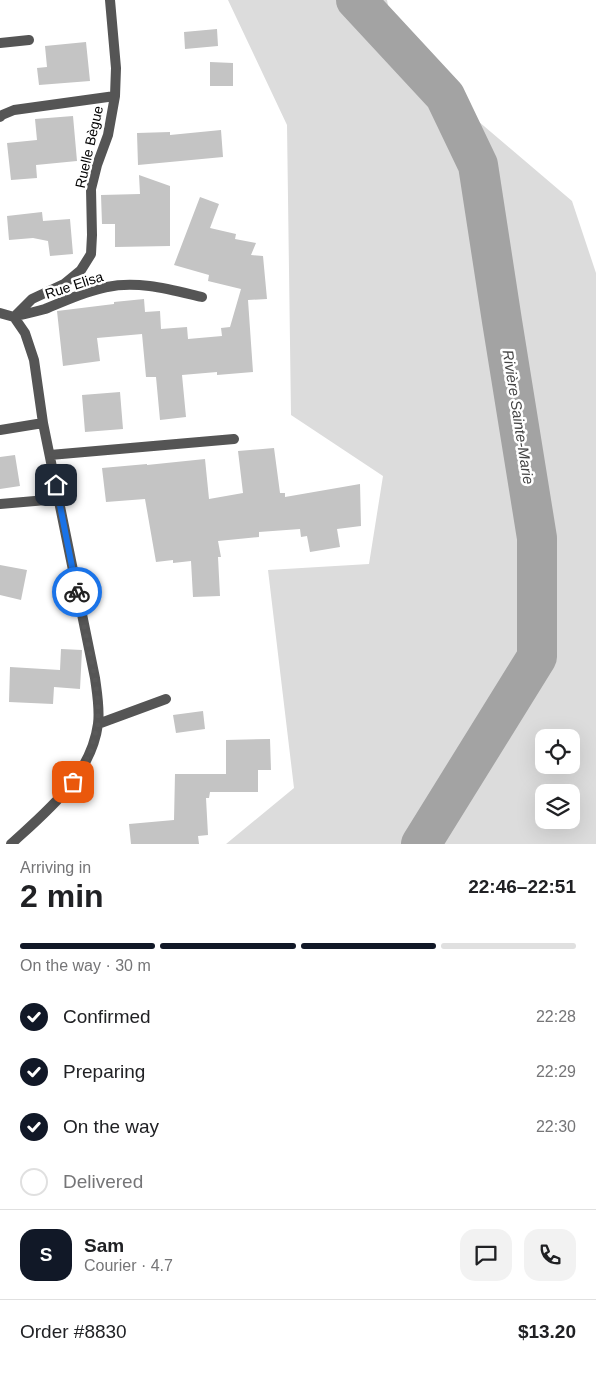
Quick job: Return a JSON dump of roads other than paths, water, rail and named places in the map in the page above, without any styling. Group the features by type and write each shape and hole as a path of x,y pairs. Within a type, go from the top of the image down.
{"street":[{"name":"Ruelle Bègue","path":"14,317 32,299 64,284 81,270 91,254 91,189 108,135 115,96 116,68 110,0"},
{"path":"0,43 29,40"},
{"name":"Ruelle Bègue","path":"0,117 14,110 115,96"},
{"name":"Rue Elisa","path":"14,317 44,309 78,295 108,286 133,285 156,287 202,297"},
{"path":"0,313 14,317 25,333 34,360 43,423 95,678 98,701 98,724 90,753 73,782 57,802 12,844"},
{"path":"0,430 43,423"},
{"path":"50,455 234,439"},
{"path":"0,504 58,499"},
{"path":"98,724 166,699"}],"waterway":[{"name":"Rivière Sainte-Marie","path":"356,0 445,96 478,165 537,538 537,657 421,844"}]}
